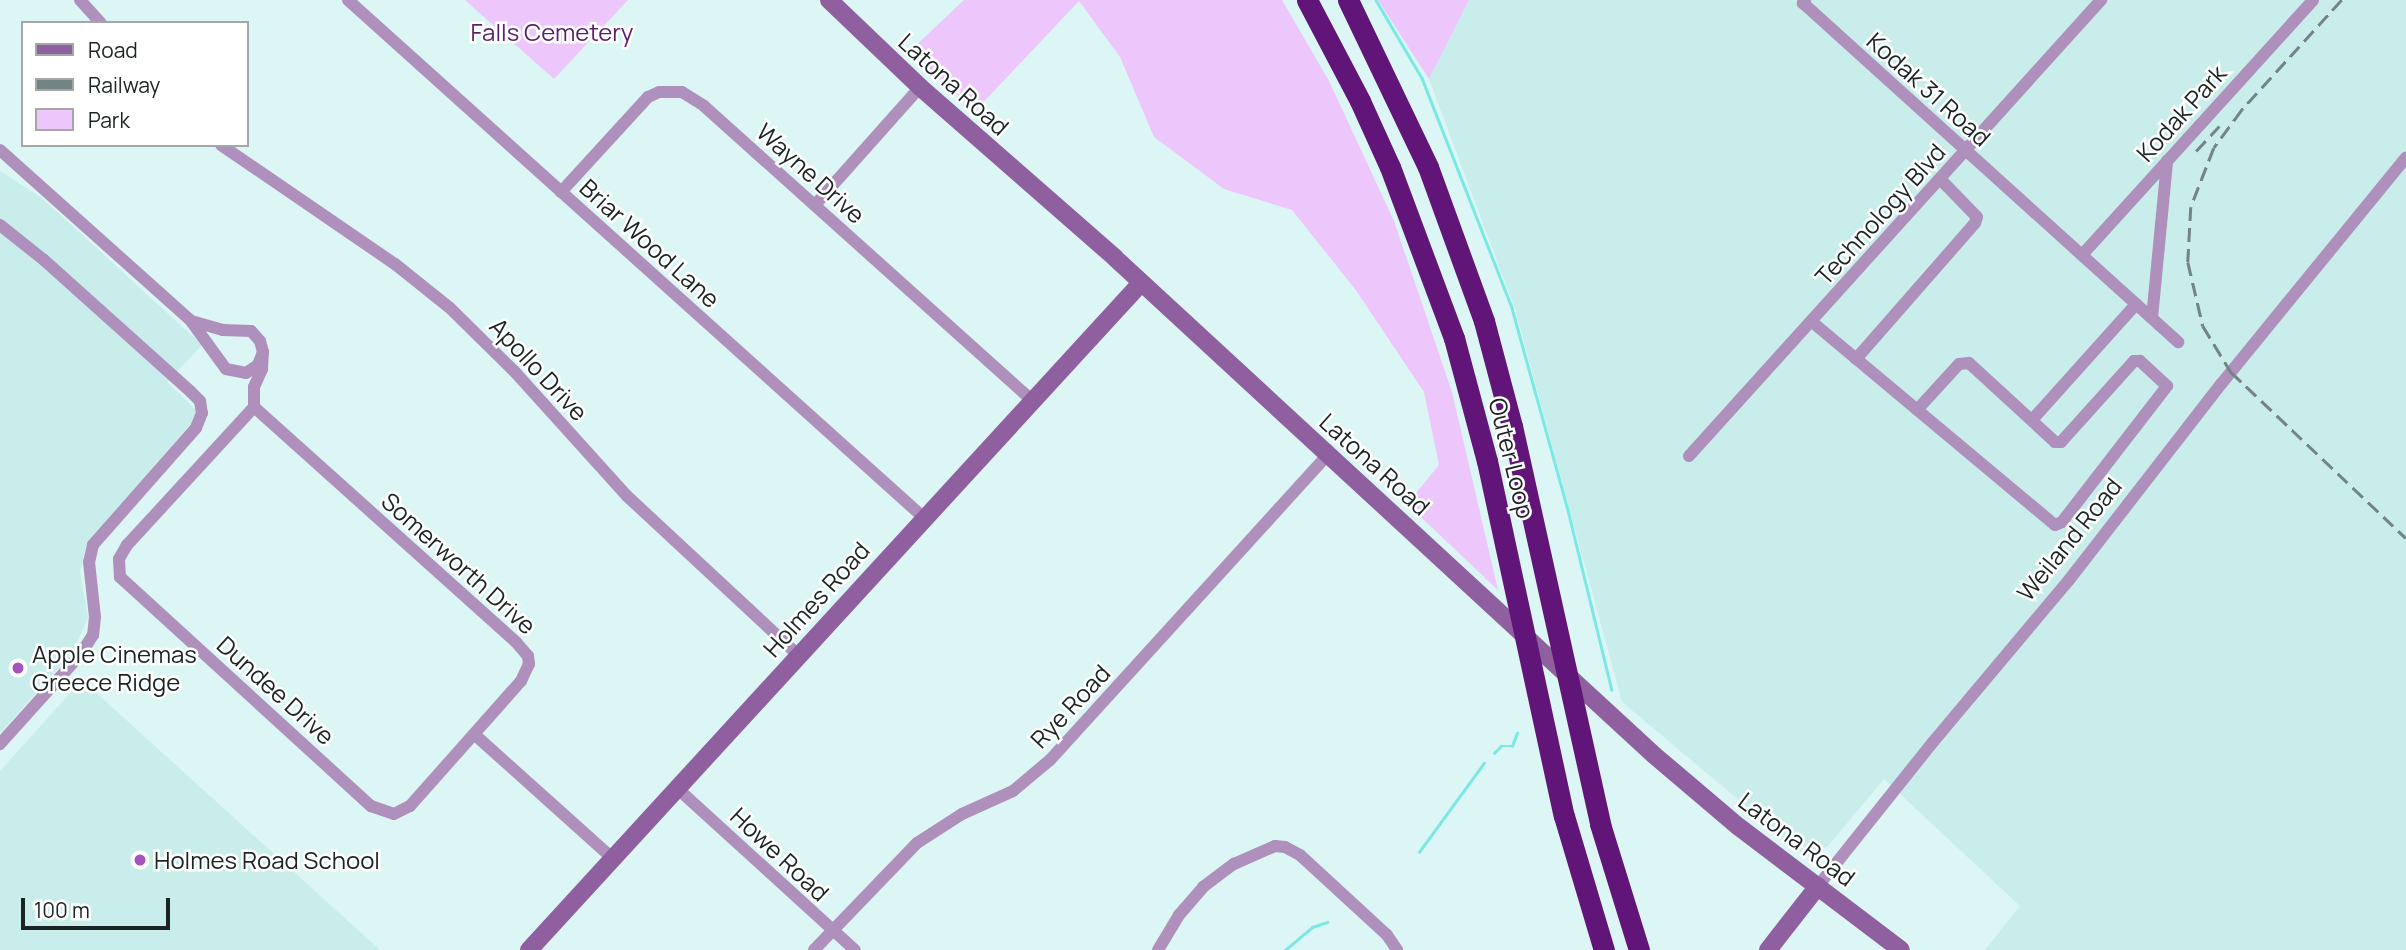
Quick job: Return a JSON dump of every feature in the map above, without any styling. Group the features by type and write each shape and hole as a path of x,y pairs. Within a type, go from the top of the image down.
{"highway":[{"name":"Outer Loop","path":"1307,0 1372,126 1430,269 1474,408 1564,816 1604,950"},
{"name":"Outer Loop","path":"1348,0 1413,134 1469,277 1508,409 1605,842 1639,950"}],"street":[{"path":"80,0 99,21"},
{"name":"Briar Wood Lane","path":"348,0 923,517"},
{"name":"Latona Road","path":"829,0 920,87 1141,283 1654,755 1739,827 1901,950"},
{"name":"Kodak 31 Road","path":"1805,0 1803,3 2178,342"},
{"name":"Technology Blvd","path":"1689,456 2101,0"},
{"name":"Kodak Park","path":"2082,255 2313,0"},
{"path":"815,205 920,87"},
{"name":"Wayne Drive","path":"561,192 643,102 659,92 682,92 704,106 1031,399"},
{"name":"Apollo Drive","path":"224,147 395,264 450,308 515,372 627,496 798,656"},
{"path":"0,150 191,321 226,369 234,373 253,370 258,365 262,352"},
{"name":"Weiland Road","path":"1768,950 1933,742 2069,580 2222,383 2406,157"},
{"path":"2152,318 2167,160"},
{"path":"1856,359 1975,223 1977,217 1940,179"},
{"path":"0,225 44,260 191,392 200,401 202,413 195,428 93,545 89,562 95,617 93,635 80,655 0,744"},
{"name":"Holmes Road","path":"529,950 1031,399 1141,283"},
{"path":"2032,420 2136,304"},
{"path":"191,321 223,330 251,331 260,341 262,369 254,387 254,407"},
{"path":"1811,321 1856,359 1917,410 2055,525 2062,522 2167,384 2140,361 2134,361 2061,442 2055,442 1965,362 1959,364 1917,410"},
{"name":"Dundee Drive","path":"254,407 127,545 119,559 120,577 379,810 394,814 410,806 474,734"},
{"name":"Somerworth Drive","path":"254,407 523,649 529,664 526,673 474,734"},
{"name":"Rye Road","path":"814,950 917,843 962,814 1013,791 1050,760 1328,454"},
{"path":"474,734 612,858"},
{"name":"Howe Road","path":"678,789 855,950"},
{"path":"1158,950 1184,908 1210,881 1234,863 1275,846 1285,847 1300,855 1387,935 1397,950"}],"shaded area":[{"path":"1469,0 2406,0 2406,950 1985,950 2020,906 1884,779 1828,846 1811,854 1801,852 1622,702 1515,309 1429,79"},
{"path":"0,171 42,198 202,345 167,382 196,410 194,420 86,546 80,572 88,618 72,653 0,733"},
{"name":"Holmes Road School","path":"82,680 380,950 0,950 0,771"}],"green space":[{"name":"Falls Cemetery","path":"465,0 628,0 554,79"},
{"path":"964,0 1282,0 1329,81 1394,221 1452,392 1498,590 1407,504 1439,465 1424,392 1355,289 1292,210 1224,189 1154,137 1120,57 1079,1 975,111 910,51"},
{"path":"1378,0 1469,0 1429,79"}],"waterway":[{"path":"1376,0 1422,78 1512,308 1567,506 1612,690"},
{"path":"1494,753 1501,746 1512,746 1517,733"},
{"path":"1419,852 1484,763"},
{"path":"1285,950 1312,927 1327,922"}],"railway":[{"path":"2342,0 2242,110 2214,148 2191,207 2188,262 2203,326 2231,372 2406,538"},
{"path":"2196,151 2219,126"}],"place":[{"name":"Apple Cinemas Greece Ridge","path":"18,668"},
{"name":"Holmes Road School","path":"140,860"}]}
